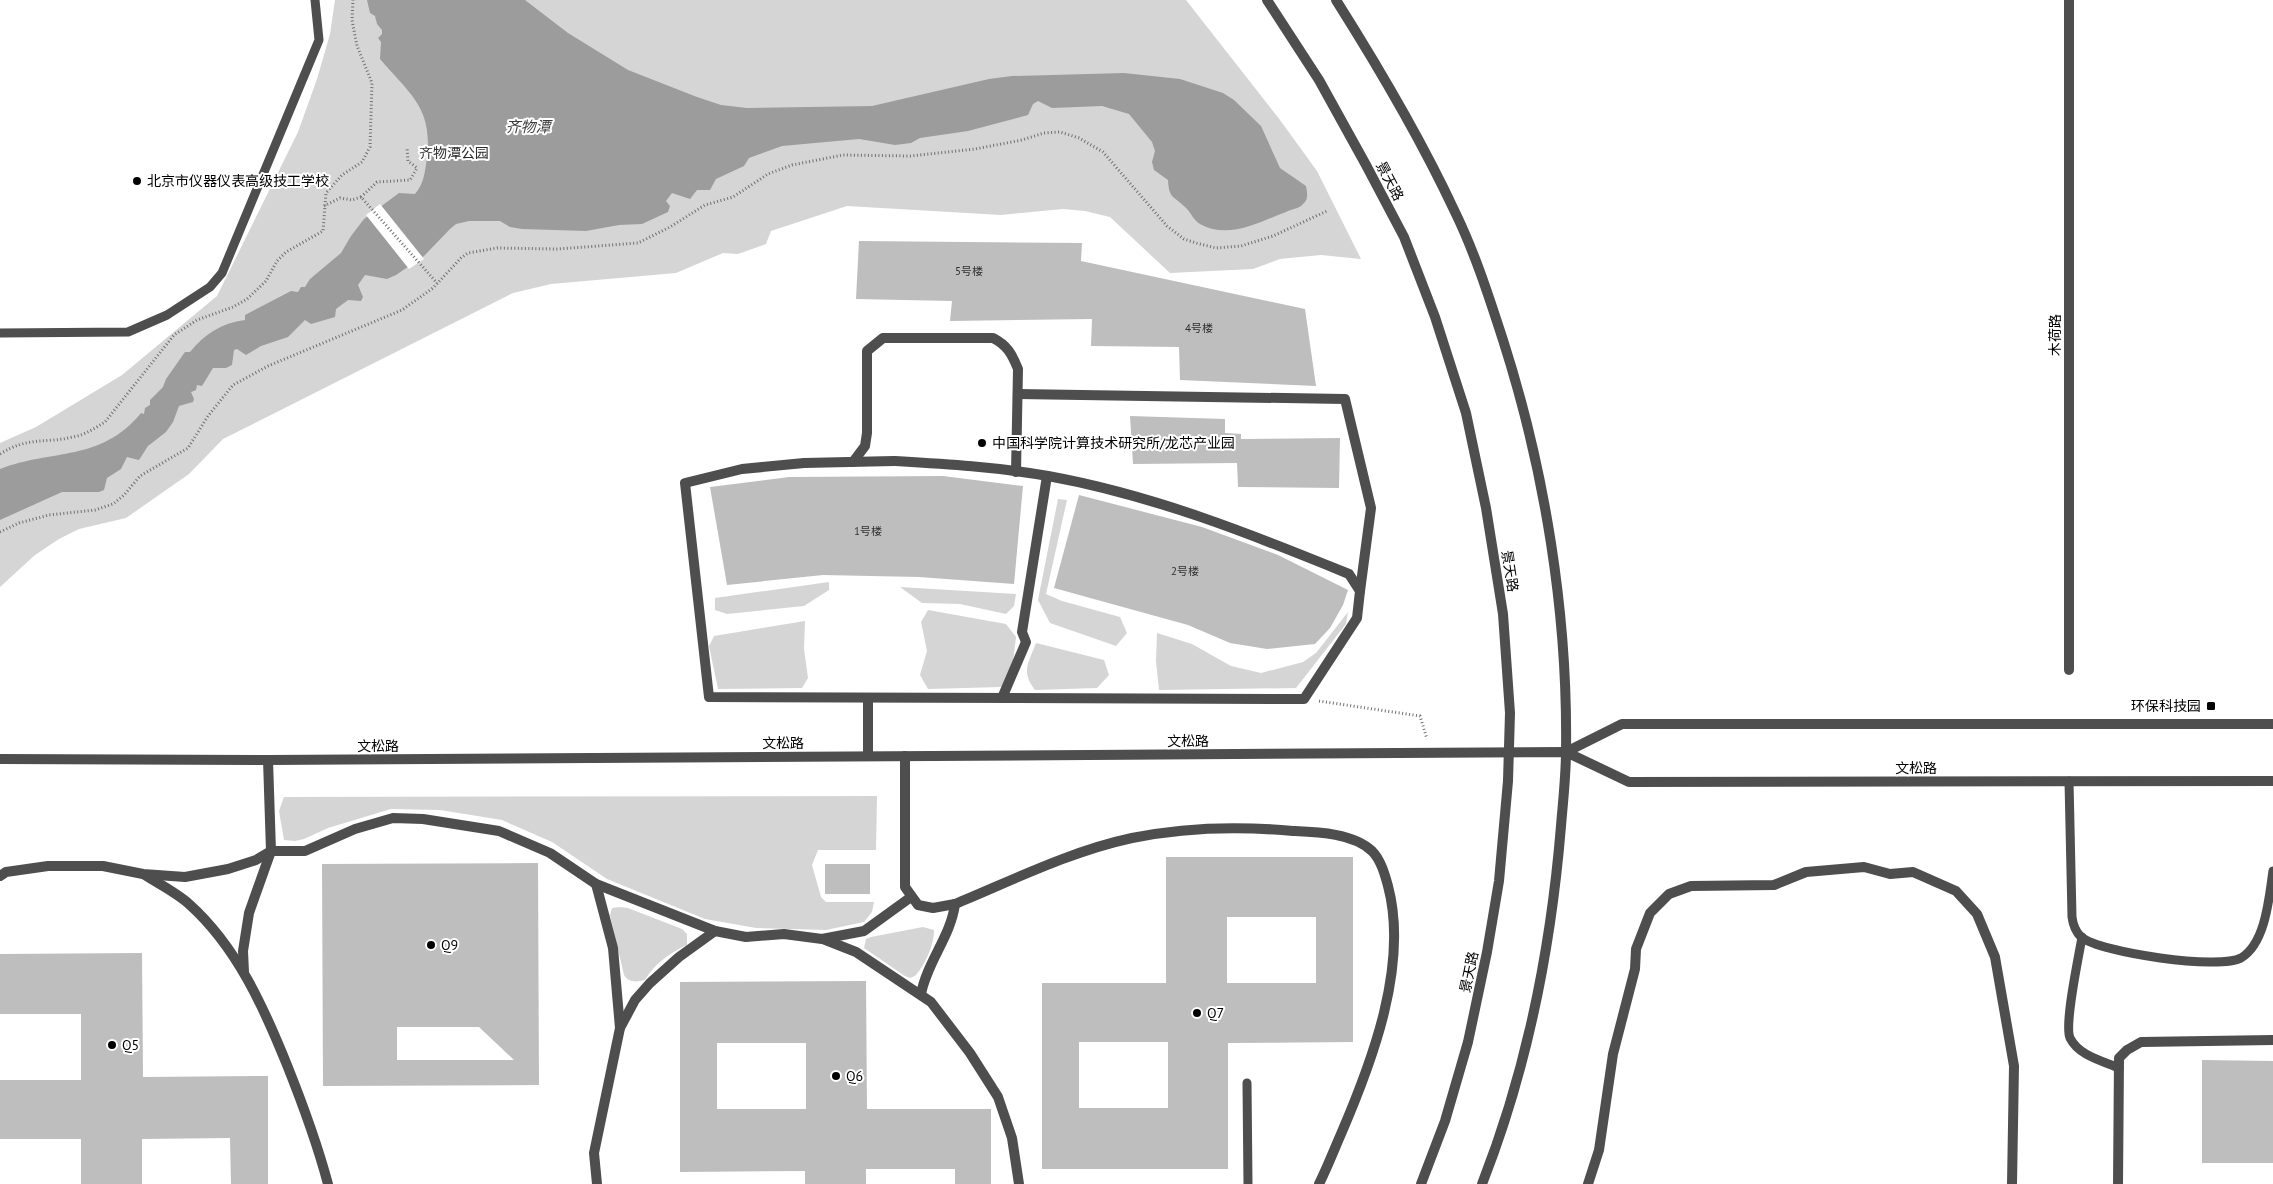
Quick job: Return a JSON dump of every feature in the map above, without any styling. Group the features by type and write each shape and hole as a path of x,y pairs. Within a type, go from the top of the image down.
{"street":[{"name":"景天路","path":"1267,0 1319,80 1404,237 1435,317 1463,405 1486,508 1503,614 1510,713 1509,752 1499,881 1488,952 1463,1060 1445,1121 1420,1184"},
{"path":"1336,0 1368,50 1456,213 1489,298 1522,399 1542,498 1560,607 1566,752 1556,888 1544,963 1524,1056 1499,1140 1482,1184"},
{"name":"木荷路","path":"2069,670 2070,0"},
{"path":"853,462 865,446 868,433 868,351 883,338 992,338 1004,343 1013,355 1018,369 1016,472"},
{"path":"1018,394 1345,398 1370,508 1357,618 1304,699 709,697 685,482 742,470 804,463 894,461 968,465 1047,476 1098,487 1222,523 1349,574 1360,591"},
{"path":"1002,698 1026,642 1022,632 1047,476"},
{"path":"868,698 868,756"},
{"name":"文松路","path":"1566,752 1622,724 2273,724"},
{"name":"文松路","path":"0,759 268,760 1566,752 1629,782 2273,781"},
{"path":"905,756 905,887 918,905 933,908 955,904 1091,850 1131,839 1168,832 1212,828 1258,828 1306,832 1348,839 1372,851 1386,876 1391,897 1395,931 1391,974 1377,1036 1359,1090 1319,1184"},
{"path":"244,973 243,951 249,913 270,851 268,760"},
{"path":"0,876 6,872 48,866 103,866 143,874 186,877 228,869 256,860 270,851 305,851 355,829 393,818 423,819 499,831 550,853 596,884 716,931 746,937 784,934 822,939 856,952 921,994 931,1002 970,1053 998,1097 1012,1138 1019,1184"},
{"path":"1588,1184 1599,1150 1613,1054 1635,969 1636,949 1650,913 1669,894 1691,886 1774,885 1806,872 1864,867 1890,874 1913,872 1956,891 1977,914 1995,956 2014,1066 2012,1184"},
{"path":"143,874 189,904 222,941 244,973 264,1009 303,1105 328,1184"},
{"path":"596,884 613,948 620,1028"},
{"path":"822,939 864,931 911,897"},
{"path":"921,994 931,962 953,921 955,904"},
{"path":"597,1184 594,1153 620,1028 635,1000 650,982 679,957 716,931"},
{"path":"2118,1184 2120,1058 2127,1050 2141,1042 2273,1040"},
{"path":"324,1168 332,1184"}],"lane":[{"path":"0,333 128,332 167,315 210,287 222,273 319,40 315,0"},
{"path":"2069,781 2072,917 2075,930 2082,937 2102,947 2154,957 2204,962 2240,958 2256,944 2268,908 2273,871"},
{"path":"2082,937 2069,1019 2070,1038 2085,1054 2120,1068"},
{"path":"1247,1083 1248,1184"}],"path":[{"path":"0,532 19,523 49,515 95,510 113,504 124,495 140,476 188,448 208,416 233,384 268,366 309,351 356,328 391,316 437,283 461,258 478,251 497,248 557,249 638,243 670,227 705,205 733,197 768,174 792,165 843,155 910,156 975,149 1022,140 1044,133 1060,132 1079,138 1103,152 1167,226 1184,239 1196,243 1216,248 1241,246 1279,234 1327,211"},
{"path":"324,206 340,198 352,200 361,197 377,182 410,180 417,168 408,161 407,147"},
{"path":"361,197 437,283"},
{"path":"1304,699 1420,716 1432,753"}],"green space":[{"name":"齐物潭公园","path":"335,0 1186,0 1280,120 1317,171 1361,259 1321,255 1280,259 1253,269 1170,273 1110,217 1085,211 1063,209 1001,215 847,206 771,231 766,244 738,254 723,253 676,273 551,284 513,293 223,439 189,474 126,518 79,529 59,539 35,555 0,587 0,443 36,427 122,375 217,296 298,132 317,79 330,34"},
{"path":"1058,499 1067,500 1046,594 1062,601 1120,617 1127,633 1116,646 1050,623 1038,600"},
{"path":"829,582 829,590 804,606 727,614 715,610 715,598"},
{"path":"900,587 1016,594 1014,606 1006,614 960,604 922,603"},
{"path":"928,610 1006,624 1016,637 1012,672 1001,687 928,689 920,675 927,651 921,622"},
{"path":"1348,612 1346,624 1296,688 1159,690 1156,661 1157,633 1192,644 1231,666 1261,673 1303,662 1316,653"},
{"path":"805,621 804,649 808,678 802,688 718,689 709,646 714,636"},
{"path":"1036,643 1104,660 1109,675 1097,688 1035,690 1028,678 1027,667"},
{"path":"877,796 876,850 818,850 812,865 821,897 826,902 874,902 872,912 864,922 826,930 756,928 705,919 607,879 552,842 502,820 440,810 391,809 328,828 295,841 284,840 279,811 284,797"},
{"path":"612,908 628,908 682,929 687,934 687,945 663,959 645,980 633,981 624,975 610,915"},
{"path":"923,927 934,930 932,942 922,966 915,976 910,978 864,948 866,939 871,937"}],"water":[{"name":"齐物潭","path":"367,0 525,0 568,33 628,70 721,105 747,108 872,106 989,79 1012,76 1124,73 1180,79 1223,93 1234,100 1261,126 1280,168 1306,186 1307,198 1299,207 1244,228 1222,230 1211,228 1200,224 1172,196 1168,180 1154,170 1152,162 1155,151 1152,142 1129,114 1102,106 1052,108 1038,101 1033,104 1028,115 968,131 920,138 911,143 895,145 859,139 782,146 749,158 744,166 716,179 710,190 697,190 690,199 672,193 666,201 670,206 668,212 642,224 619,225 586,231 522,229 510,227 500,221 469,221 456,224 424,256 396,275 387,279 365,275 358,285 363,297 361,301 348,300 336,309 335,317 311,324 305,320 288,337 261,346 246,355 237,349 234,350 232,365 226,368 213,368 202,386 197,385 196,390 191,392 194,399 193,402 179,406 173,422 166,432 148,446 139,460 127,457 121,469 107,478 104,490 99,492 62,492 0,520 0,469 93,447 109,440 126,429 141,413 144,414 145,408 150,405 150,400 163,387 166,379 185,352 190,352 214,330 236,321 245,320 245,315 291,291 298,292 301,287 305,287 310,279 341,253 364,219 399,193 415,194 418,190 424,177 427,158 428,141 423,114 410,93 380,59 381,42 378,38 382,34 382,30 377,24 375,16 370,13"}],"pier":[{"path":"380,204 424,259 409,269 366,215"}],"building":[{"path":"859,241 1082,243 1081,261 1305,309 1316,386 1180,380 1179,347 1091,346 1092,319 950,321 952,301 856,299"},
{"path":"1130,416 1225,419 1225,433 1241,434 1241,439 1340,438 1339,488 1238,487 1237,463 1133,464"},
{"path":"943,476 1023,486 1014,584 919,577 823,575 727,585 710,487 789,477"},
{"path":"1079,495 1202,527 1278,555 1348,590 1343,605 1330,628 1315,644 1267,649 1230,643 1188,625 1054,588"},
{"name":"Q7","path":"1166,857 1353,857 1353,1042 1228,1043 1228,1169 1042,1169 1042,983 1166,983","holes":["1227,917 1316,917 1316,983 1227,983","1079,1042 1168,1042 1168,1108 1079,1108"]},
{"name":"Q9","path":"538,863 539,1085 323,1086 322,864","holes":["397,1027 479,1027 514,1060 397,1060"]},
{"path":"825,864 870,864 870,894 825,894"},
{"name":"Q5","path":"142,953 143,1077 268,1076 268,1184 231,1184 230,1138 142,1139 142,1184 81,1184 81,1139 0,1139 0,1080 81,1080 81,1014 0,1014 0,954"},
{"name":"Q6","path":"866,981 867,1109 991,1109 991,1184 955,1184 955,1169 866,1169 866,1184 805,1184 805,1171 680,1172 680,982","holes":["717,1043 806,1043 806,1109 717,1109"]},
{"path":"2202,1060 2273,1061 2273,1163 2202,1163"}],"place":[{"name":"北京市仪器仪表高级技工学校","path":"137,181"},
{"name":"中国科学院计算技术研究所/龙芯产业园","path":"982,443"},
{"name":"环保科技园","path":"2211,706"},
{"name":"Q9","path":"431,945"},
{"name":"Q7","path":"1197,1013"},
{"name":"Q5","path":"112,1045"},
{"name":"Q6","path":"836,1076"}]}
